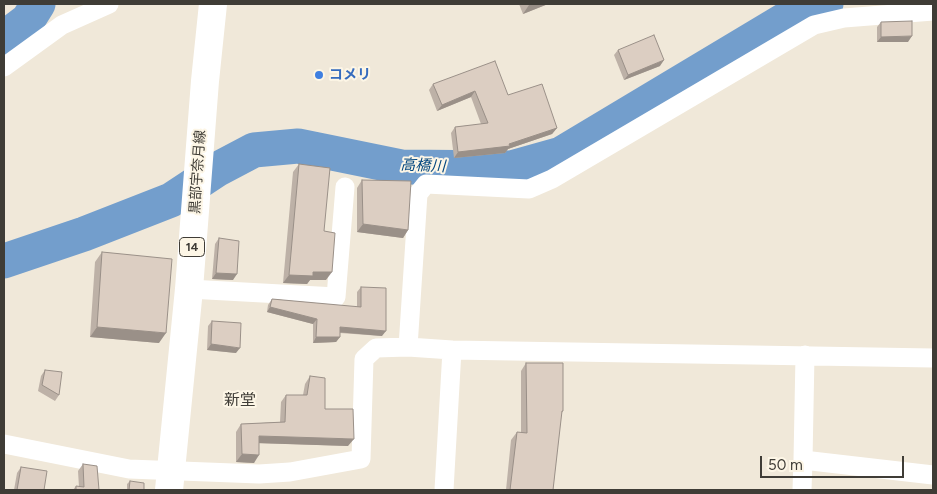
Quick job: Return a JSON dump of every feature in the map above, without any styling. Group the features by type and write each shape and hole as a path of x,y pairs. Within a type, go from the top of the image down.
{"main road":[{"name":"黒部宇奈月線","path":"170,480 189,289 205,81 213,4"}],"street":[{"path":"4,67 62,25 109,4"},
{"path":"408,347 418,194 426,184 529,189 552,179 814,25 844,18 933,11"},
{"path":"189,289 336,297 345,187"},
{"path":"4,444 129,469 170,480 290,472 361,459 364,359 376,348 408,347 452,350 933,358"},
{"path":"444,490 452,350"},
{"path":"802,490 805,355"},
{"path":"803,460 933,475"}],"building":[{"path":"912,21 912,36 881,37 881,22"},
{"path":"654,35 664,60 628,75 618,50"},
{"path":"495,61 508,95 542,84 557,128 509,144 510,146 458,152 455,127 488,123 475,91 442,105 433,84"},
{"path":"299,164 330,168 324,231 335,233 332,272 313,272 313,276 289,275"},
{"path":"362,180 411,181 408,230 363,224"},
{"path":"219,238 239,241 237,274 216,273"},
{"path":"102,252 172,259 166,333 97,327"},
{"path":"361,287 386,288 386,331 340,327 340,337 316,337 317,319 270,307 272,299 361,307"},
{"path":"212,321 241,323 240,348 211,344"},
{"path":"526,363 563,363 563,411 553,490 510,490 517,432 527,433"},
{"path":"45,370 62,372 59,395 42,385"},
{"path":"310,376 325,378 325,409 353,409 354,439 259,436 259,455 242,454 241,424 285,422 286,395 307,395"},
{"path":"83,464 97,466 99,490 76,490 76,486 84,487"},
{"path":"21,467 47,471 44,490 17,490"},
{"path":"130,481 144,483 144,490 129,490"}],"waterway":[{"path":"4,38 28,20 38,4"},
{"name":"高橋川","path":"4,261 84,234 171,200 218,169 254,150 298,146 401,167 511,168 561,154 808,6 826,4"}],"place":[{"name":"コメリ","path":"319,75"}],"district":[{"name":"新堂","path":"240,400"}]}
